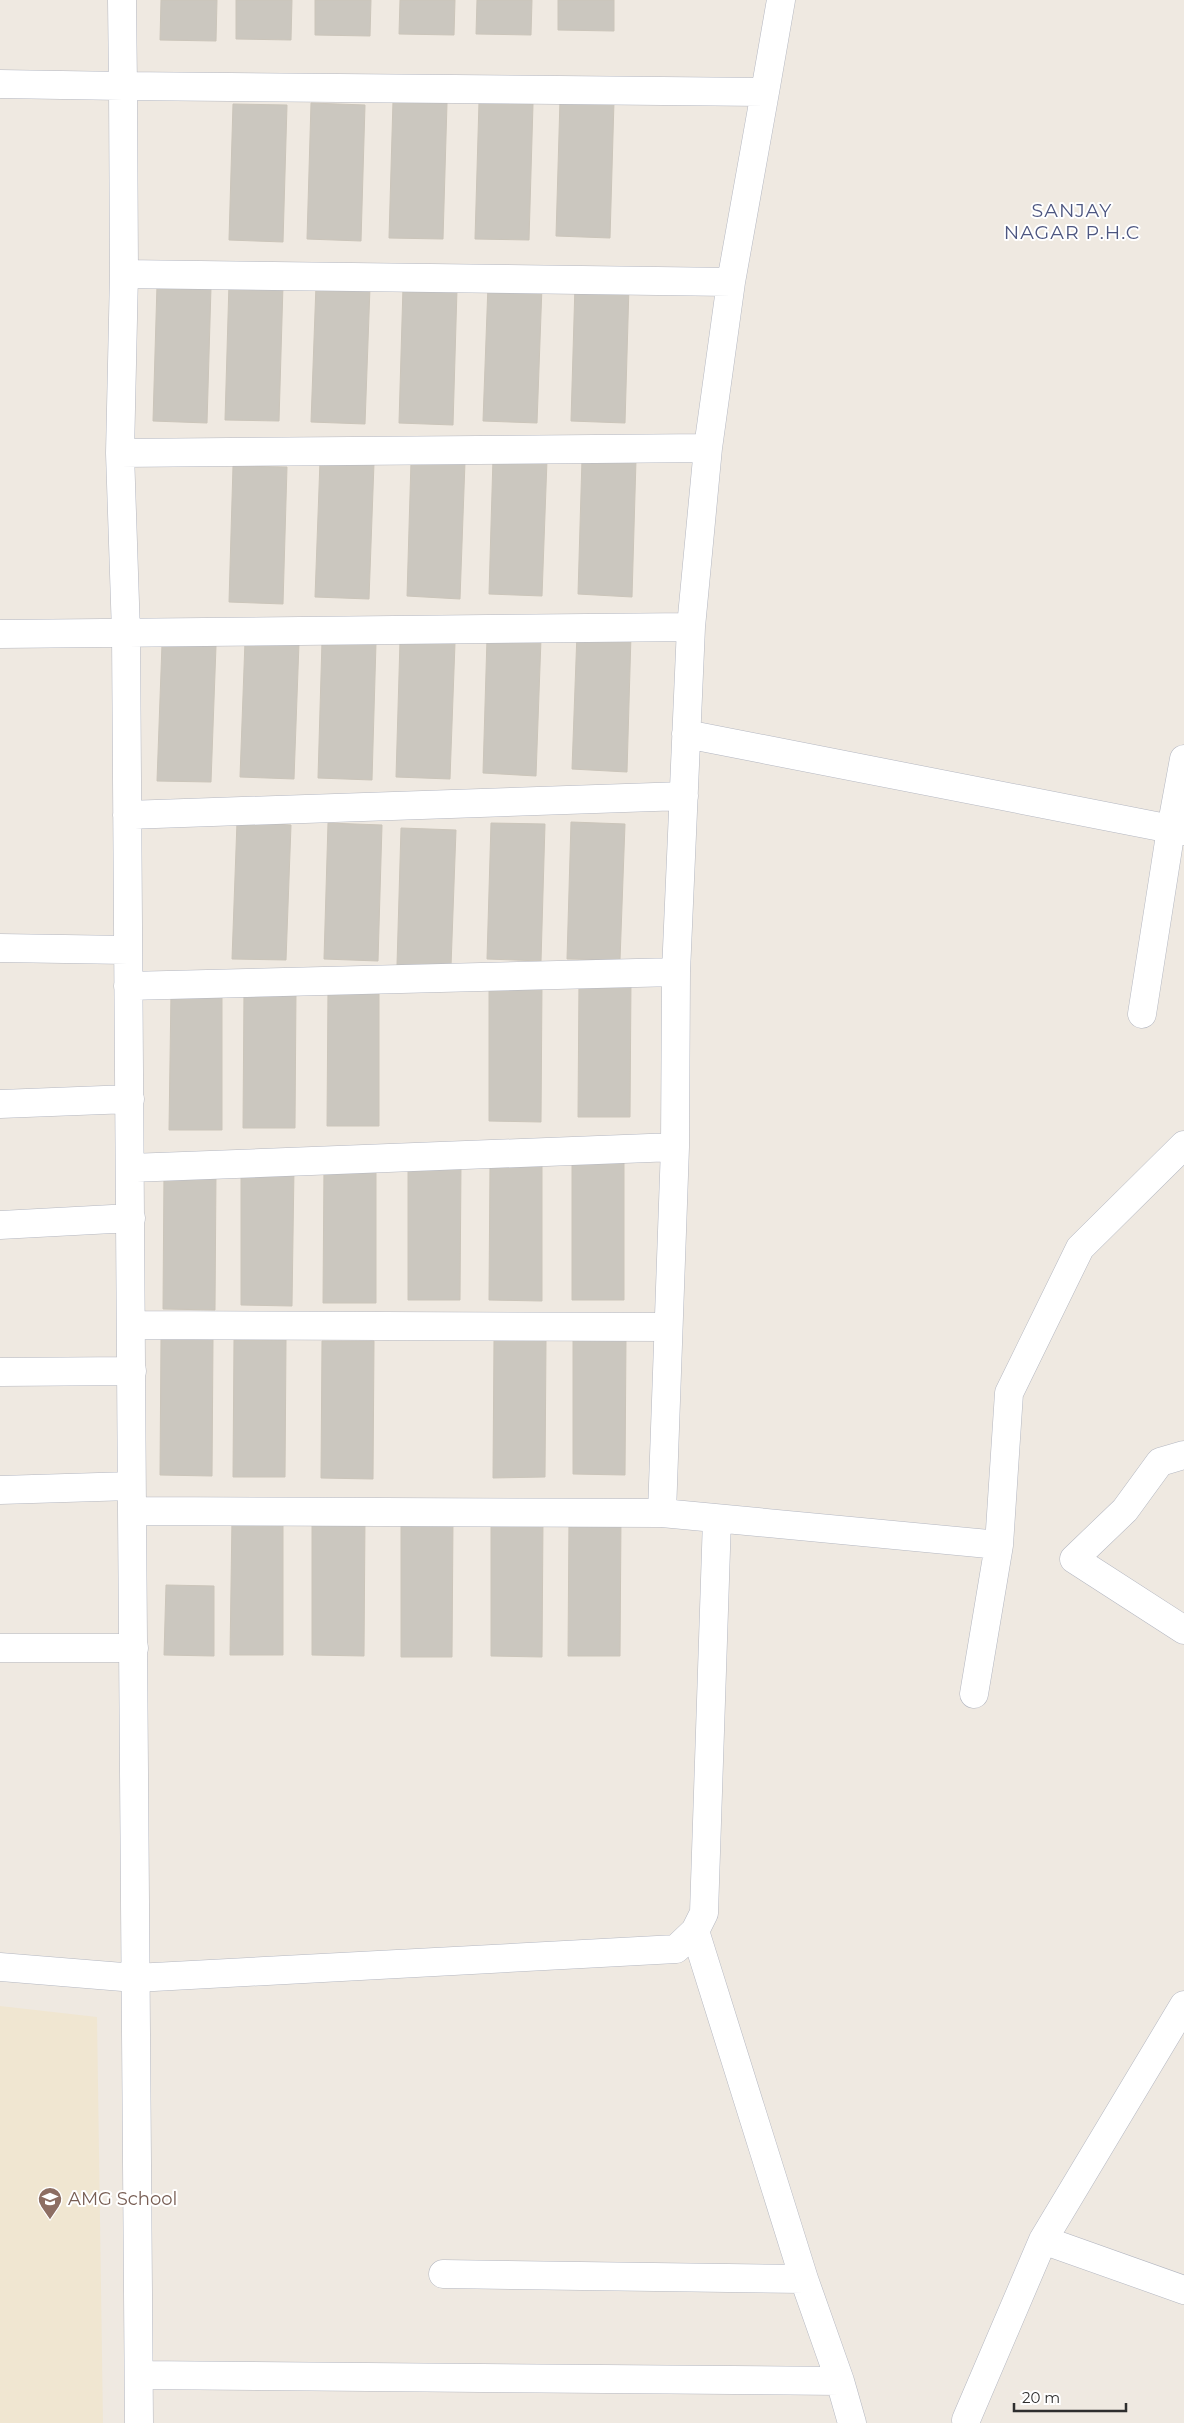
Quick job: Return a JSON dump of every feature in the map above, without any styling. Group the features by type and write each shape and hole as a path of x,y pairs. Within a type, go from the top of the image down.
{"street":[{"path":"122,0 124,274 120,453 126,633 139,2423"},
{"path":"662,1513 675,1147 676,972 691,627 708,448 731,282 781,0"},
{"path":"0,84 765,92"},
{"path":"124,274 731,282"},
{"path":"120,453 708,448"},
{"path":"0,634 691,627"},
{"path":"686,734 1178,830"},
{"path":"1142,1014 1178,830 1184,760"},
{"path":"127,815 684,796"},
{"path":"0,948 128,950"},
{"path":"128,986 676,972"},
{"path":"0,1104 130,1100"},
{"path":"974,1694 999,1545 1009,1393 1080,1248 1184,1145"},
{"path":"130,1168 675,1147"},
{"path":"0,1225 131,1218"},
{"path":"132,1325 668,1327"},
{"path":"0,1372 132,1371"},
{"path":"1184,1455 1160,1462 1125,1510 1074,1559 1184,1630"},
{"path":"0,1490 131,1499 662,1513 999,1545"},
{"path":"0,1967 136,1978 676,1949 695,1931 704,1913 717,1519"},
{"path":"0,1648 134,1648"},
{"path":"695,1931 804,2279 840,2381 852,2423"},
{"path":"969,2422 1043,2240 1184,2005"},
{"path":"1043,2240 1184,2290"},
{"path":"443,2274 804,2279"},
{"path":"139,2375 840,2381"}],"shaded area":[{"name":"AMG School","path":"0,2006 97,2017 103,2423 0,2423"}],"building":[{"path":"161,0 217,0 216,41 160,40"},
{"path":"236,0 292,0 291,40 236,39"},
{"path":"315,0 371,0 370,36 315,35"},
{"path":"400,0 455,0 454,35 399,34"},
{"path":"477,0 532,0 531,35 476,34"},
{"path":"558,0 614,0 614,31 558,30"},
{"path":"560,100 614,101 610,238 556,236"},
{"path":"393,101 447,103 443,239 389,238"},
{"path":"479,102 533,104 529,240 475,239"},
{"path":"311,103 365,105 361,241 307,239"},
{"path":"233,104 287,105 283,242 229,240"},
{"path":"229,283 283,285 279,421 225,420"},
{"path":"157,285 211,287 207,423 153,421"},
{"path":"316,285 370,287 365,424 311,422"},
{"path":"488,285 542,286 537,423 483,421"},
{"path":"575,285 629,286 625,423 571,421"},
{"path":"403,287 457,289 453,425 399,423"},
{"path":"493,458 547,460 542,596 489,594"},
{"path":"582,459 636,460 632,597 578,594"},
{"path":"320,461 374,463 369,599 315,597"},
{"path":"411,461 465,462 460,599 407,596"},
{"path":"233,466 287,467 283,604 229,602"},
{"path":"577,633 631,635 627,772 572,769"},
{"path":"487,638 541,639 536,776 483,773"},
{"path":"245,641 299,643 294,779 240,777"},
{"path":"322,641 376,643 372,780 318,778"},
{"path":"400,641 455,643 450,779 396,777"},
{"path":"162,644 216,646 211,782 157,781"},
{"path":"237,822 291,825 286,960 232,959"},
{"path":"571,822 625,824 620,960 567,959"},
{"path":"328,823 382,825 378,961 324,959"},
{"path":"491,823 545,824 541,961 487,959"},
{"path":"401,828 456,830 451,966 397,965"},
{"path":"579,979 631,980 630,1117 578,1117"},
{"path":"489,984 542,984 541,1122 489,1121"},
{"path":"328,988 379,988 379,1126 327,1126"},
{"path":"244,990 296,991 295,1128 243,1128"},
{"path":"171,992 222,993 222,1130 169,1130"},
{"path":"408,1162 461,1163 460,1300 408,1300"},
{"path":"572,1162 624,1163 624,1300 572,1300"},
{"path":"490,1163 542,1163 542,1301 489,1300"},
{"path":"324,1165 376,1166 376,1303 323,1303"},
{"path":"241,1168 294,1168 292,1306 241,1305"},
{"path":"164,1172 216,1172 215,1310 163,1309"},
{"path":"573,1337 626,1337 625,1475 573,1474"},
{"path":"161,1338 213,1338 212,1476 160,1475"},
{"path":"234,1340 286,1340 285,1477 233,1477"},
{"path":"494,1340 546,1340 545,1477 493,1478"},
{"path":"322,1341 374,1341 373,1479 321,1478"},
{"path":"232,1518 283,1518 283,1655 230,1655"},
{"path":"312,1518 365,1518 364,1656 312,1655"},
{"path":"569,1518 621,1518 620,1656 568,1656"},
{"path":"491,1519 543,1519 542,1657 491,1656"},
{"path":"401,1520 453,1520 452,1657 401,1657"},
{"path":"166,1585 214,1586 214,1656 164,1655"}],"place":[{"name":"AMG School","path":"50,2220"}],"district":[{"name":"SANJAY NAGAR P.H.C","path":"1072,221"}]}
